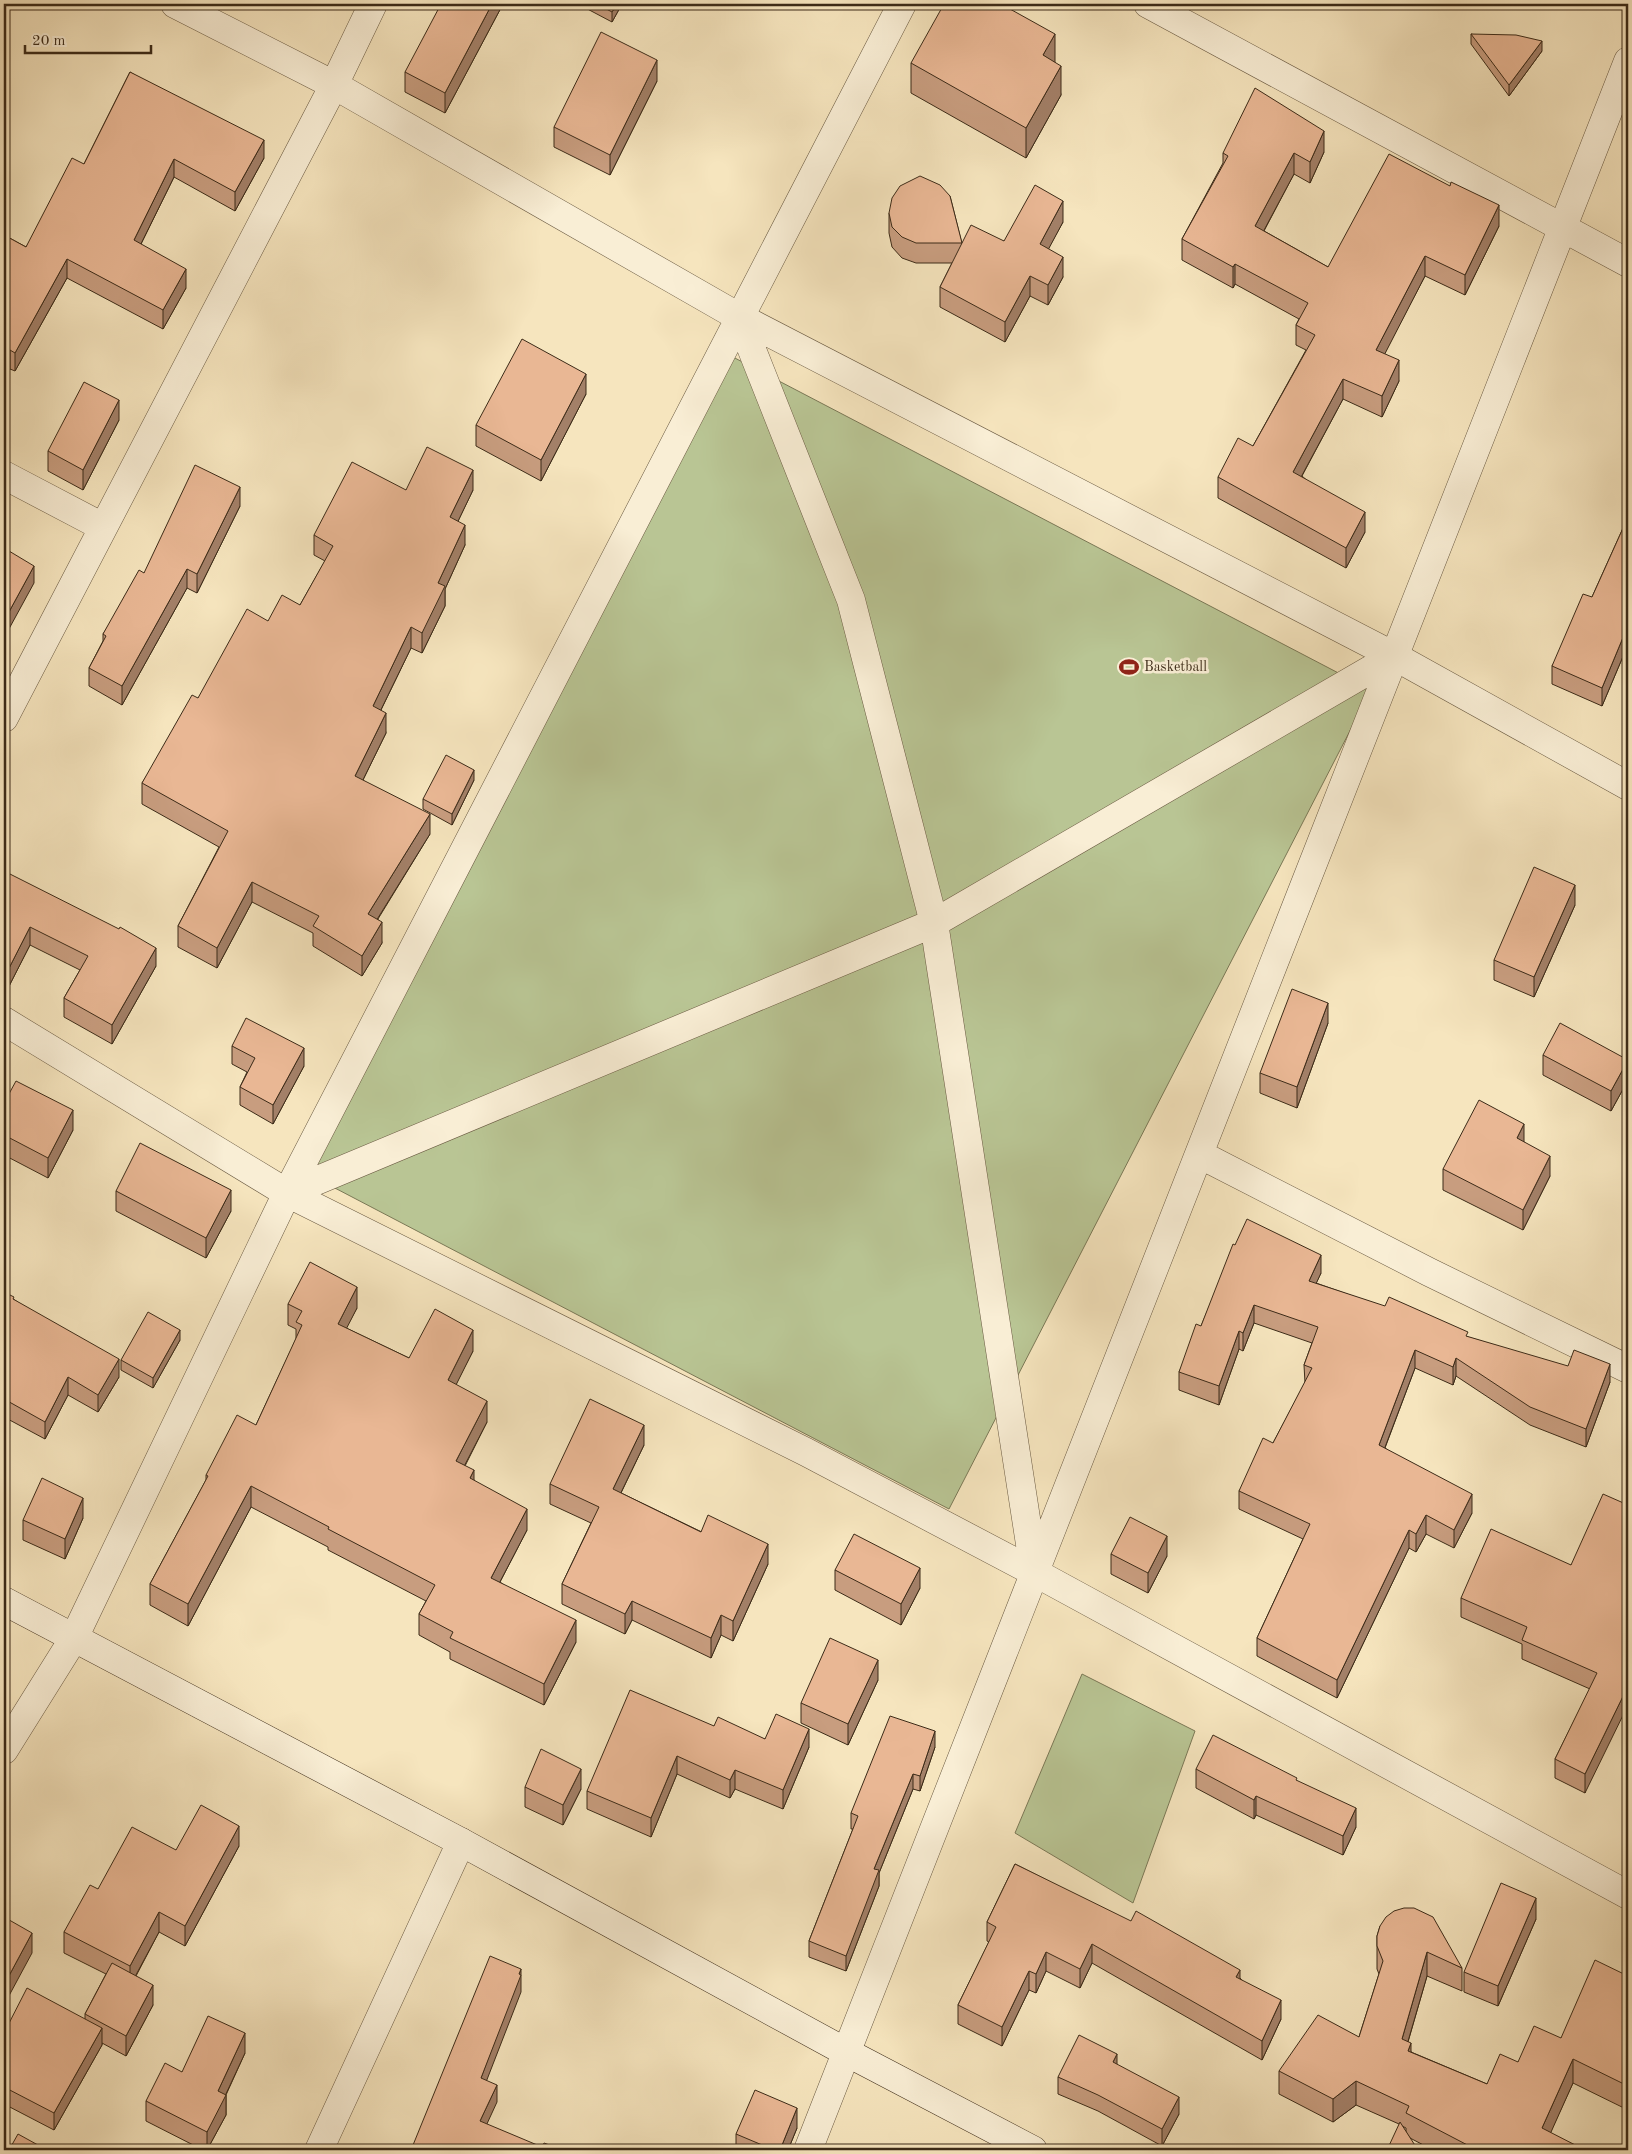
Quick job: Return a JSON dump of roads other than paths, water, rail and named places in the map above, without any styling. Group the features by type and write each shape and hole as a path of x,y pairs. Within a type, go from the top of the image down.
{"street":[{"path":"175,4 334,85 739,317 1394,656 1628,786"},
{"path":"4,718 334,85 373,4"},
{"path":"4,1750 74,1638 288,1193 902,4"},
{"path":"1148,4 1628,263"},
{"path":"808,2150 1628,61"},
{"path":"739,317 851,600 934,923 1034,1572"},
{"path":"4,475 103,527"},
{"path":"288,1193 934,923 1394,656"},
{"path":"4,1021 288,1193 806,1452 1034,1572 1628,1895"},
{"path":"1199,1154 1429,1272 1628,1369"},
{"path":"4,1602 461,1842 846,2052 1033,2150"},
{"path":"319,2150 461,1842"}],"place":[{"name":"Basketball","path":"1129,667"}]}
